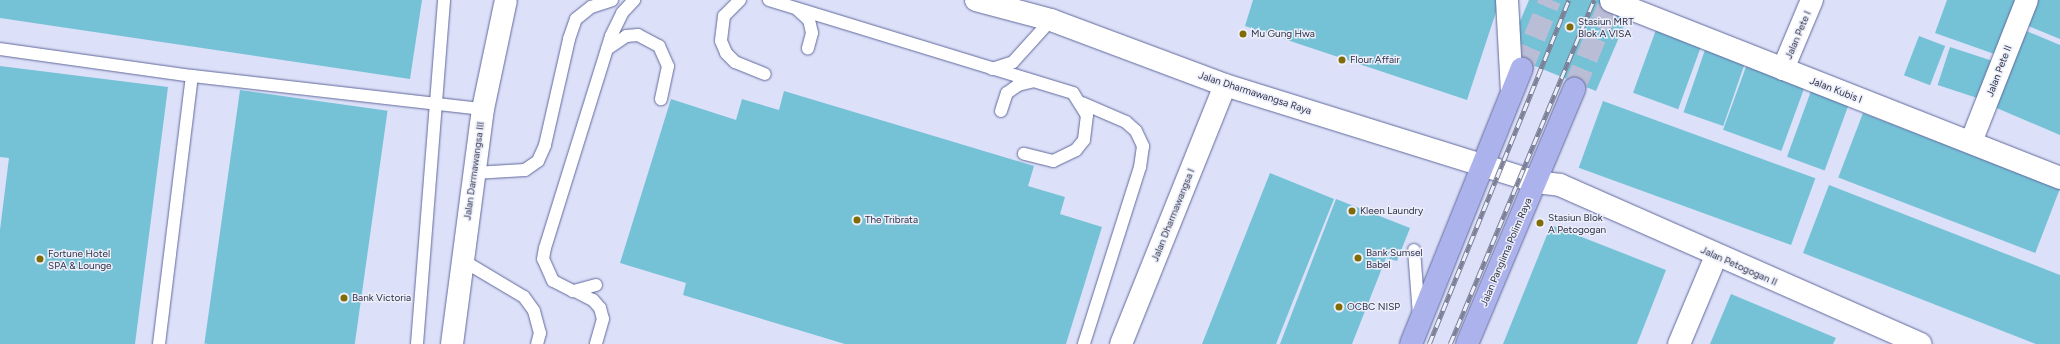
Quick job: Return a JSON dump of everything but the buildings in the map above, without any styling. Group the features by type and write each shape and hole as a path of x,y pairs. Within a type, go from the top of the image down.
{"main road":[{"path":"1411,344 1522,68"},
{"name":"Jalan Panglima Polim Raya","path":"1467,344 1574,90"}],"street":[{"name":"Jalan Darmawangsa III","path":"452,344 483,109 506,0"},
{"name":"Jalan Dharmawangsa Raya","path":"976,0 1052,20 1225,85 1536,182"},
{"path":"1508,0 1512,91"},
{"name":"Jalan Pete I","path":"1783,69 1812,0"},
{"name":"Jalan Pete II","path":"1971,142 2027,0"},
{"name":"Jalan Kubis I","path":"1611,1 1638,6 1783,69 2060,178"},
{"name":"Jalan Dharmawangsa I","path":"1121,344 1225,85"},
{"path":"1545,159 1560,185"},
{"name":"Jalan Petogogan II","path":"1536,182 1560,185 1716,256 1920,344"},
{"path":"1679,344 1716,256"}],"lane":[{"path":"417,344 444,0"},
{"path":"474,173 525,170 538,161 545,145 569,39 576,19 591,7 612,0"},
{"path":"596,344 604,318 600,308 593,300 570,290 553,280 546,271 545,248 586,106 622,13 634,0"},
{"path":"740,0 724,16 720,28 721,41 726,53 735,62 766,74"},
{"path":"769,0 992,69 1062,87 1082,103 1126,122 1136,130 1143,146 1140,167 1084,344"},
{"path":"797,8 808,20 812,33 808,48"},
{"path":"992,69 1013,62 1052,20"},
{"path":"607,49 626,36 638,35 659,46 668,66 661,99"},
{"path":"0,49 192,76 483,109"},
{"path":"159,344 192,76"},
{"path":"1001,111 1007,93 1018,85 1035,80"},
{"path":"1024,154 1053,160 1076,150 1088,128 1082,103"},
{"path":"1414,250 1419,324"},
{"path":"462,260 524,297 534,311 540,333 537,344"},
{"path":"570,290 585,290 596,285"}],"tunnel":[{"path":"1522,68 1550,0"},
{"path":"1574,89 1611,0"}],"railway":[{"path":"1429,344 1569,0"},
{"path":"1450,344 1594,0"}],"place":[{"name":"Stasiun MRT Blok A VISA","path":"1570,27"},
{"name":"Mu Gung Hwa","path":"1243,34"},
{"name":"Flour Affair","path":"1342,60"},
{"name":"Kleen Laundry","path":"1352,211"},
{"name":"The Tribrata","path":"857,220"},
{"name":"Stasiun Blok A Petogogan","path":"1540,223"},
{"name":"Bank Sumsel Babel","path":"1358,258"},
{"name":"Fortune Hotel SPA & Lounge","path":"40,259"},
{"name":"Bank Victoria","path":"344,298"},
{"name":"OCBC NISP","path":"1339,307"}]}
